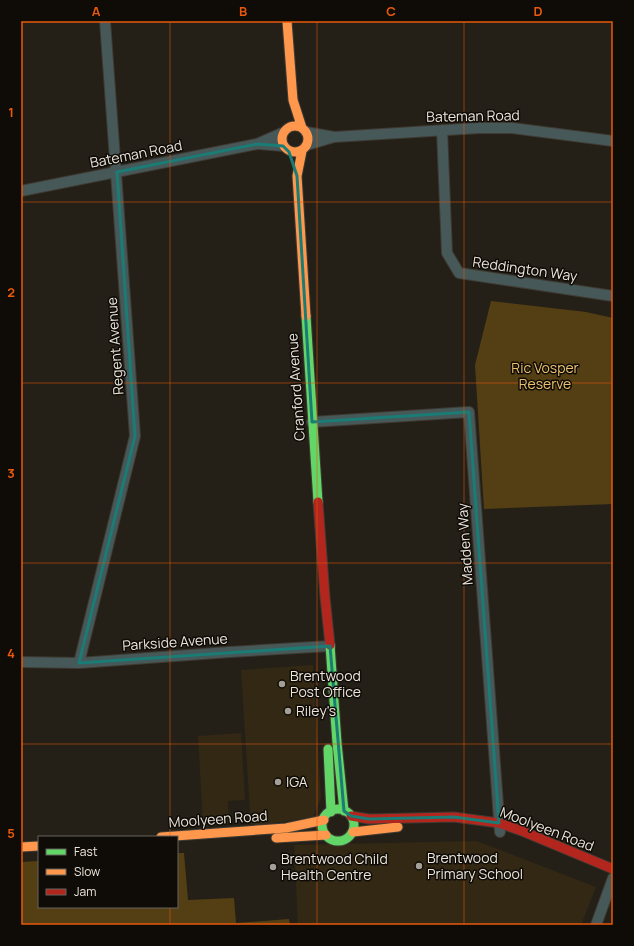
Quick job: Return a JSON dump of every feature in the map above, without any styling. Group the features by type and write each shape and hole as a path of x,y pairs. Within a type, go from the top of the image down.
{"main road":[{"name":"Cranford Avenue","path":"287,21 292,100 281,142 286,149 298,176"},
{"name":"Cranford Avenue","path":"292,100 308,138 304,148 298,176 312,422 325,597 329,624 326,647 325,707"},
{"path":"284,131 294,126 304,130"},
{"path":"286,149 293,153 304,148"},
{"name":"Cranford Avenue","path":"326,647 338,749 348,813"},
{"path":"326,835 323,825 324,820 331,812 327,737"},
{"name":"Moolyeen Road","path":"331,812 336,809 369,819 454,817 500,828 514,838"},
{"path":"348,813 353,821 353,832"},
{"name":"Moolyeen Road","path":"175,836 286,828 324,820"},
{"name":"Moolyeen Road","path":"264,839 326,835 335,841 340,841 346,840 353,832 402,826 500,828 522,831 613,869"},
{"name":"Moolyeen Road","path":"178,844 227,842"},
{"path":"21,847 38,846"},
{"name":"Moolyeen Road","path":"535,846 613,878"},
{"path":"21,854 38,853"}],"street":[{"name":"Regent Avenue","path":"79,663 135,436 105,21"},
{"name":"Bateman Road","path":"304,148 334,137 442,130 512,128 613,141"},
{"name":"Bateman Road","path":"304,130 334,137"},
{"name":"Reddington Way","path":"442,130 447,253 459,273 613,296"},
{"name":"Bateman Road","path":"21,191 257,144 284,131"},
{"name":"Bateman Road","path":"257,144 286,149"},
{"name":"Madden Way","path":"312,422 469,412 500,828"},
{"name":"Parkside Avenue","path":"21,662 79,663 230,652 326,647"},
{"path":"596,925 613,878"}],"highlighted area":[{"path":"257,144 283,146 289,152 297,176 312,422 469,412 499,823 454,817 369,819 351,816 344,811 330,646 79,663 135,436 117,172"}],"shaded area":[{"path":"313,665 321,798 313,817 251,827 241,670"},
{"path":"241,733 245,800 228,801 229,824 203,824 198,736"},
{"name":"Brentwood Primary School","path":"477,841 596,887 581,925 298,925 294,845"}],"green space":[{"name":"Ric Vosper Reserve","path":"491,301 586,312 613,318 613,504 484,509 475,365"},
{"path":"178,853 184,853 188,900 234,898 236,923 289,919 290,925 21,925 21,862 38,861 38,908 178,908"}],"traffic: fast":[{"path":"306,316 318,502"},
{"path":"330,645 337,743 344,811"},
{"path":"328,749 331,812"},
{"path":"338,809 349,814 354,825 349,836 338,841 327,836 322,825 327,814 338,809"}],"traffic: slow":[{"path":"287,21 293,100 302,128"},
{"path":"295,126 305,129 308,139 305,149 295,152 285,149 282,139 285,129 295,126"},
{"path":"302,151 297,176 306,316"},
{"path":"175,836 286,828 324,820"},
{"path":"353,832 398,827"},
{"path":"276,838 326,835"},
{"path":"21,847 38,846"}],"traffic: jam":[{"path":"318,502 330,645"},
{"path":"351,816 369,819 454,817 499,823 613,869"}],"place":[{"name":"Brentwood Post Office","path":"282,684"},
{"name":"Riley's","path":"288,711"},
{"name":"IGA","path":"278,782"},
{"name":"Brentwood Primary School","path":"419,866"},
{"name":"Brentwood Child Health Centre","path":"273,867"}]}
